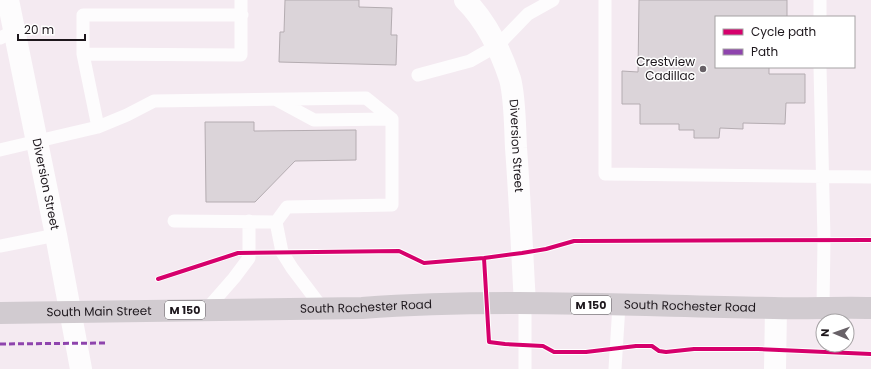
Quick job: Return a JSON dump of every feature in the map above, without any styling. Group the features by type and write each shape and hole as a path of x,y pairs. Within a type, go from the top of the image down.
{"main road":[{"name":"South Rochester Road","path":"293,309 419,305 526,304 871,308"},
{"name":"South Main Street","path":"0,313 293,309"}],"street":[{"name":"Diversion Street","path":"8,0 7,34 37,142 81,369"},
{"name":"Diversion Street","path":"465,0 485,24 498,45 510,80 526,304"},
{"path":"775,369 776,308"}],"lane":[{"path":"83,54 241,55 241,0"},
{"path":"418,75 470,61 498,45 528,14 553,0"},
{"path":"605,0 605,174 871,177"},
{"path":"820,0 820,16"},
{"path":"98,127 83,54 83,15 242,15"},
{"path":"820,68 824,240 823,307"},
{"path":"0,150 98,127 127,115 154,101 366,98 392,119"},
{"path":"275,99 314,120 392,119"},
{"path":"323,309 292,268 282,252 276,222 287,207 392,205 392,119"},
{"path":"174,221 276,222"},
{"path":"206,310 249,258 249,222"},
{"path":"0,246 56,235"},
{"path":"525,369 526,304"},
{"path":"616,369 619,305"}],"building":[{"path":"285,0 359,0 359,7 392,8 391,35 397,35 396,65 279,62 280,32 284,32"},
{"name":"Crestview Cadillac","path":"639,0 787,0 787,16 715,16 715,68 769,68 769,74 805,74 805,103 786,103 785,124 743,123 743,129 720,128 719,138 694,138 694,130 679,130 679,124 640,124 640,104 622,104 622,71 638,72"},
{"path":"205,122 254,122 254,131 356,130 356,160 295,161 255,202 206,202"}],"marked path":[{"path":"0,344 108,343"}],"cycle path":[{"path":"158,279 238,253 399,251 424,263 522,253 546,249 574,241 871,240"},
{"path":"484,258 489,342 543,346 554,352 586,352 636,346 652,346 659,351 666,352 694,349 758,349 871,354"}],"place":[{"name":"Crestview Cadillac","path":"703,69"}]}
